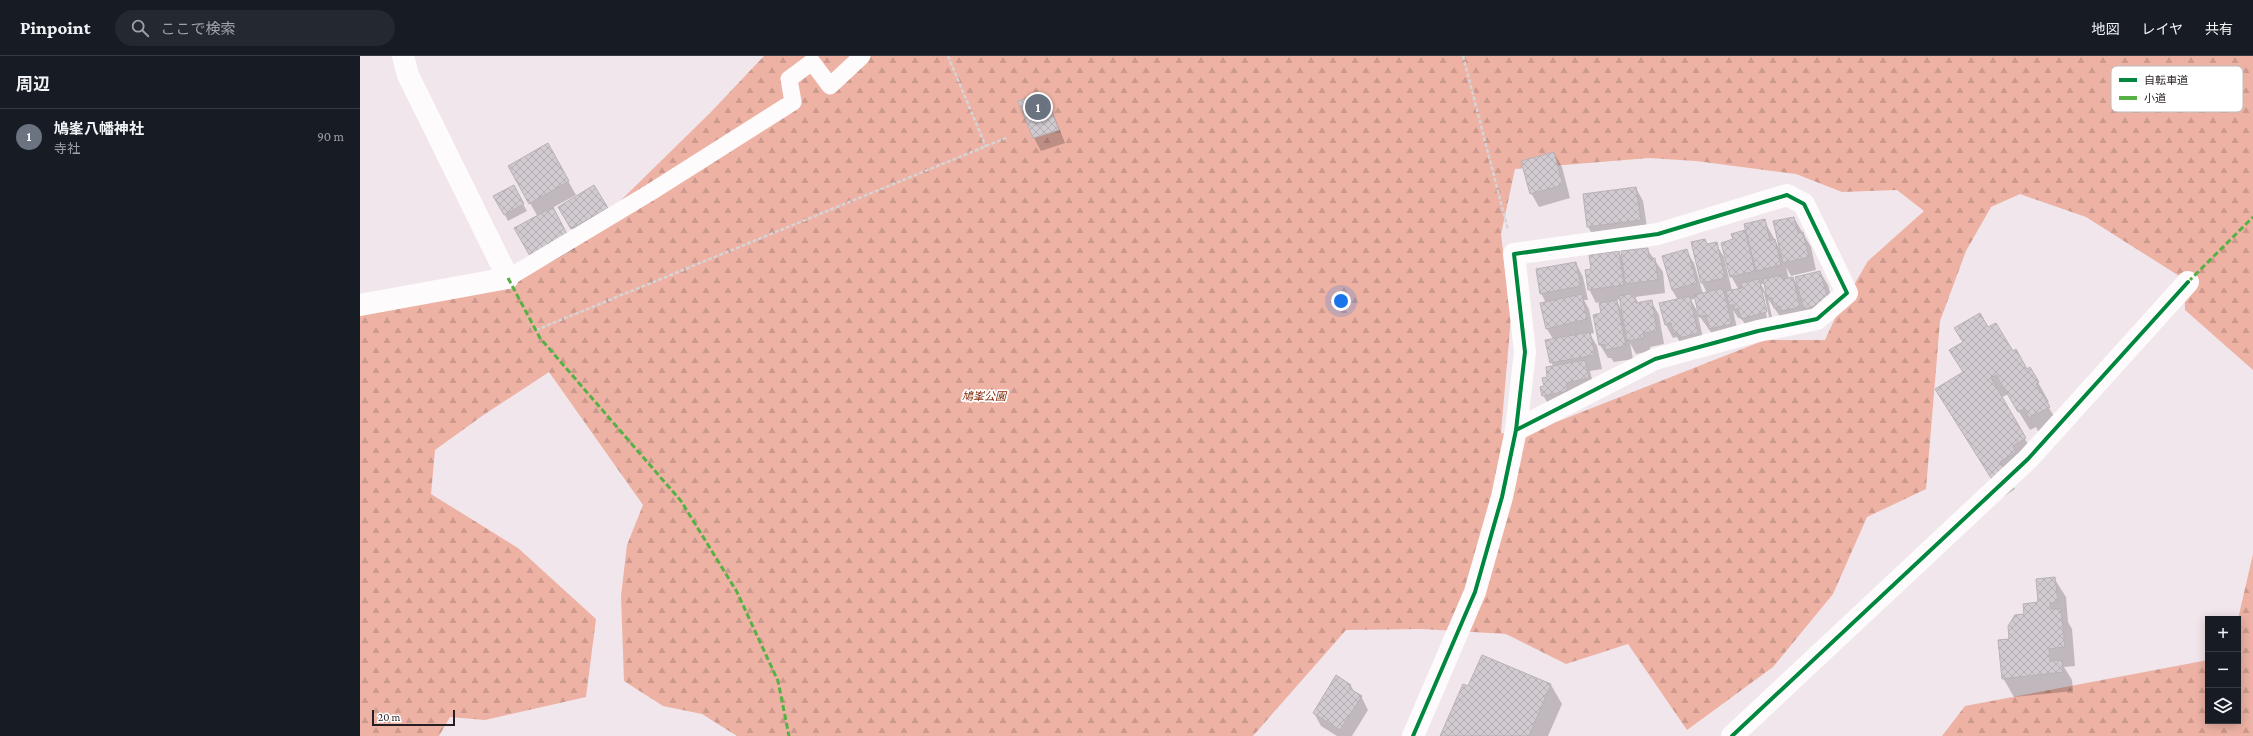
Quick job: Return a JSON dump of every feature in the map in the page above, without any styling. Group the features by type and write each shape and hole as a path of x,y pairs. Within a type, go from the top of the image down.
{"street":[{"path":"360,305 508,278 408,75 403,56"},
{"path":"1413,736 1475,592 1502,497 1516,430 1525,352 1514,254 1658,234 1787,195 1804,204 1847,293 1817,319 1758,330 1655,359 1516,430"},
{"path":"1732,736 2028,459 2188,282"}],"lane":[{"path":"508,278 651,192 793,102 789,79 812,62 830,86 862,56"}],"path":[{"path":"948,56 986,147"},
{"path":"1463,56 1514,254"},
{"path":"536,330 1006,138"}],"green space":[{"name":"鳩峯公園","path":"764,56 2253,56 2253,370 2185,310 2184,279 2086,217 2020,194 1991,207 1966,251 1940,321 1926,489 1867,517 1833,594 1773,667 1687,730 1628,644 1566,664 1506,634 1422,629 1346,630 1253,736 737,736 702,714 663,706 624,681 621,596 627,545 643,505 549,372 482,416 435,450 431,494 518,548 596,619 586,697 485,720 450,717 439,736 360,736 360,314 381,306 566,254 710,113","holes":["1649,158 1696,161 1796,174 1842,192 1897,190 1924,211 1868,261 1838,312 1825,340 1765,340 1521,436 1501,433 1511,317 1501,234 1515,169"]},
{"path":"2253,554 2253,736 1942,736 1965,706 2205,661 2205,724 2241,724 2241,616 2239,616"}],"building":[{"path":"1044,93 1059,130 1033,138 1018,101"},
{"path":"548,143 569,181 529,204 508,166"},
{"path":"1554,152 1563,185 1530,194 1521,161"},
{"path":"514,185 524,204 504,215 493,196"},
{"path":"594,185 608,208 571,229 558,207"},
{"path":"1636,187 1641,220 1587,227 1583,194"},
{"path":"553,207 568,236 530,256 514,228"},
{"path":"1794,217 1798,233 1803,232 1809,257 1783,263 1773,221"},
{"path":"1765,219 1770,241 1775,239 1781,265 1756,271 1744,224"},
{"path":"1745,230 1755,271 1730,277 1721,243 1733,239 1731,234"},
{"path":"1705,239 1707,244 1717,242 1725,278 1701,283 1691,242"},
{"path":"1648,248 1649,259 1655,258 1658,280 1625,284 1621,251"},
{"path":"1687,249 1697,283 1672,290 1662,256"},
{"path":"1619,251 1624,285 1588,290 1585,270 1591,269 1589,255"},
{"path":"1576,262 1581,286 1540,294 1536,269"},
{"path":"1820,271 1829,302 1804,309 1795,277"},
{"path":"1781,275 1782,279 1793,277 1800,307 1781,311 1780,306 1774,308 1772,298 1767,299 1763,279"},
{"path":"1759,279 1767,312 1741,319 1738,308 1735,310 1734,305 1729,305 1726,291 1742,288 1741,283"},
{"path":"1723,288 1732,324 1709,329 1706,315 1699,317 1694,295"},
{"path":"1634,293 1636,303 1652,300 1657,331 1643,333 1644,338 1627,341 1619,296"},
{"path":"1582,294 1587,319 1546,329 1540,303"},
{"path":"1690,296 1698,333 1679,338 1678,333 1674,334 1671,323 1665,325 1659,303"},
{"path":"1617,300 1626,346 1605,350 1605,344 1599,345 1593,315 1601,313 1599,303"},
{"path":"1980,313 1988,327 1996,323 2013,351 2016,349 2027,369 2030,367 2039,382 2036,384 2050,407 2029,418 2024,409 2018,412 1996,375 1991,378 2026,438 2013,446 2016,452 2000,462 2005,470 1991,478 1935,389 1963,372 1949,350 1963,342 1954,328"},
{"path":"1590,332 1595,355 1550,363 1545,340"},
{"path":"1585,360 1589,378 1566,383 1568,391 1542,396 1540,387 1544,386 1542,378 1547,377 1546,367"},
{"path":"2055,577 2058,602 2050,603 2051,609 2061,609 2065,647 2049,649 2050,661 2062,660 2063,672 2002,679 1998,640 2009,639 2008,626 2015,615 2024,614 2023,604 2038,602 2036,579"},
{"path":"1482,655 1551,684 1529,736 1440,736 1463,684 1468,686"},
{"path":"1336,675 1351,685 1349,688 1362,696 1340,730 1313,713"}],"marked path":[{"path":"2188,282 2253,217"},
{"path":"508,278 540,338 681,501 737,592 778,681 789,736"}],"cycle path":[{"path":"1413,736 1475,592 1502,497 1516,430 1655,359 1758,331 1817,319 1847,293 1804,204 1787,195 1658,234 1514,254 1525,352 1516,430"},
{"path":"1732,736 2028,459 2188,282"}],"place":[{"name":"鳩峯八幡神社","path":"1038,107"}]}
